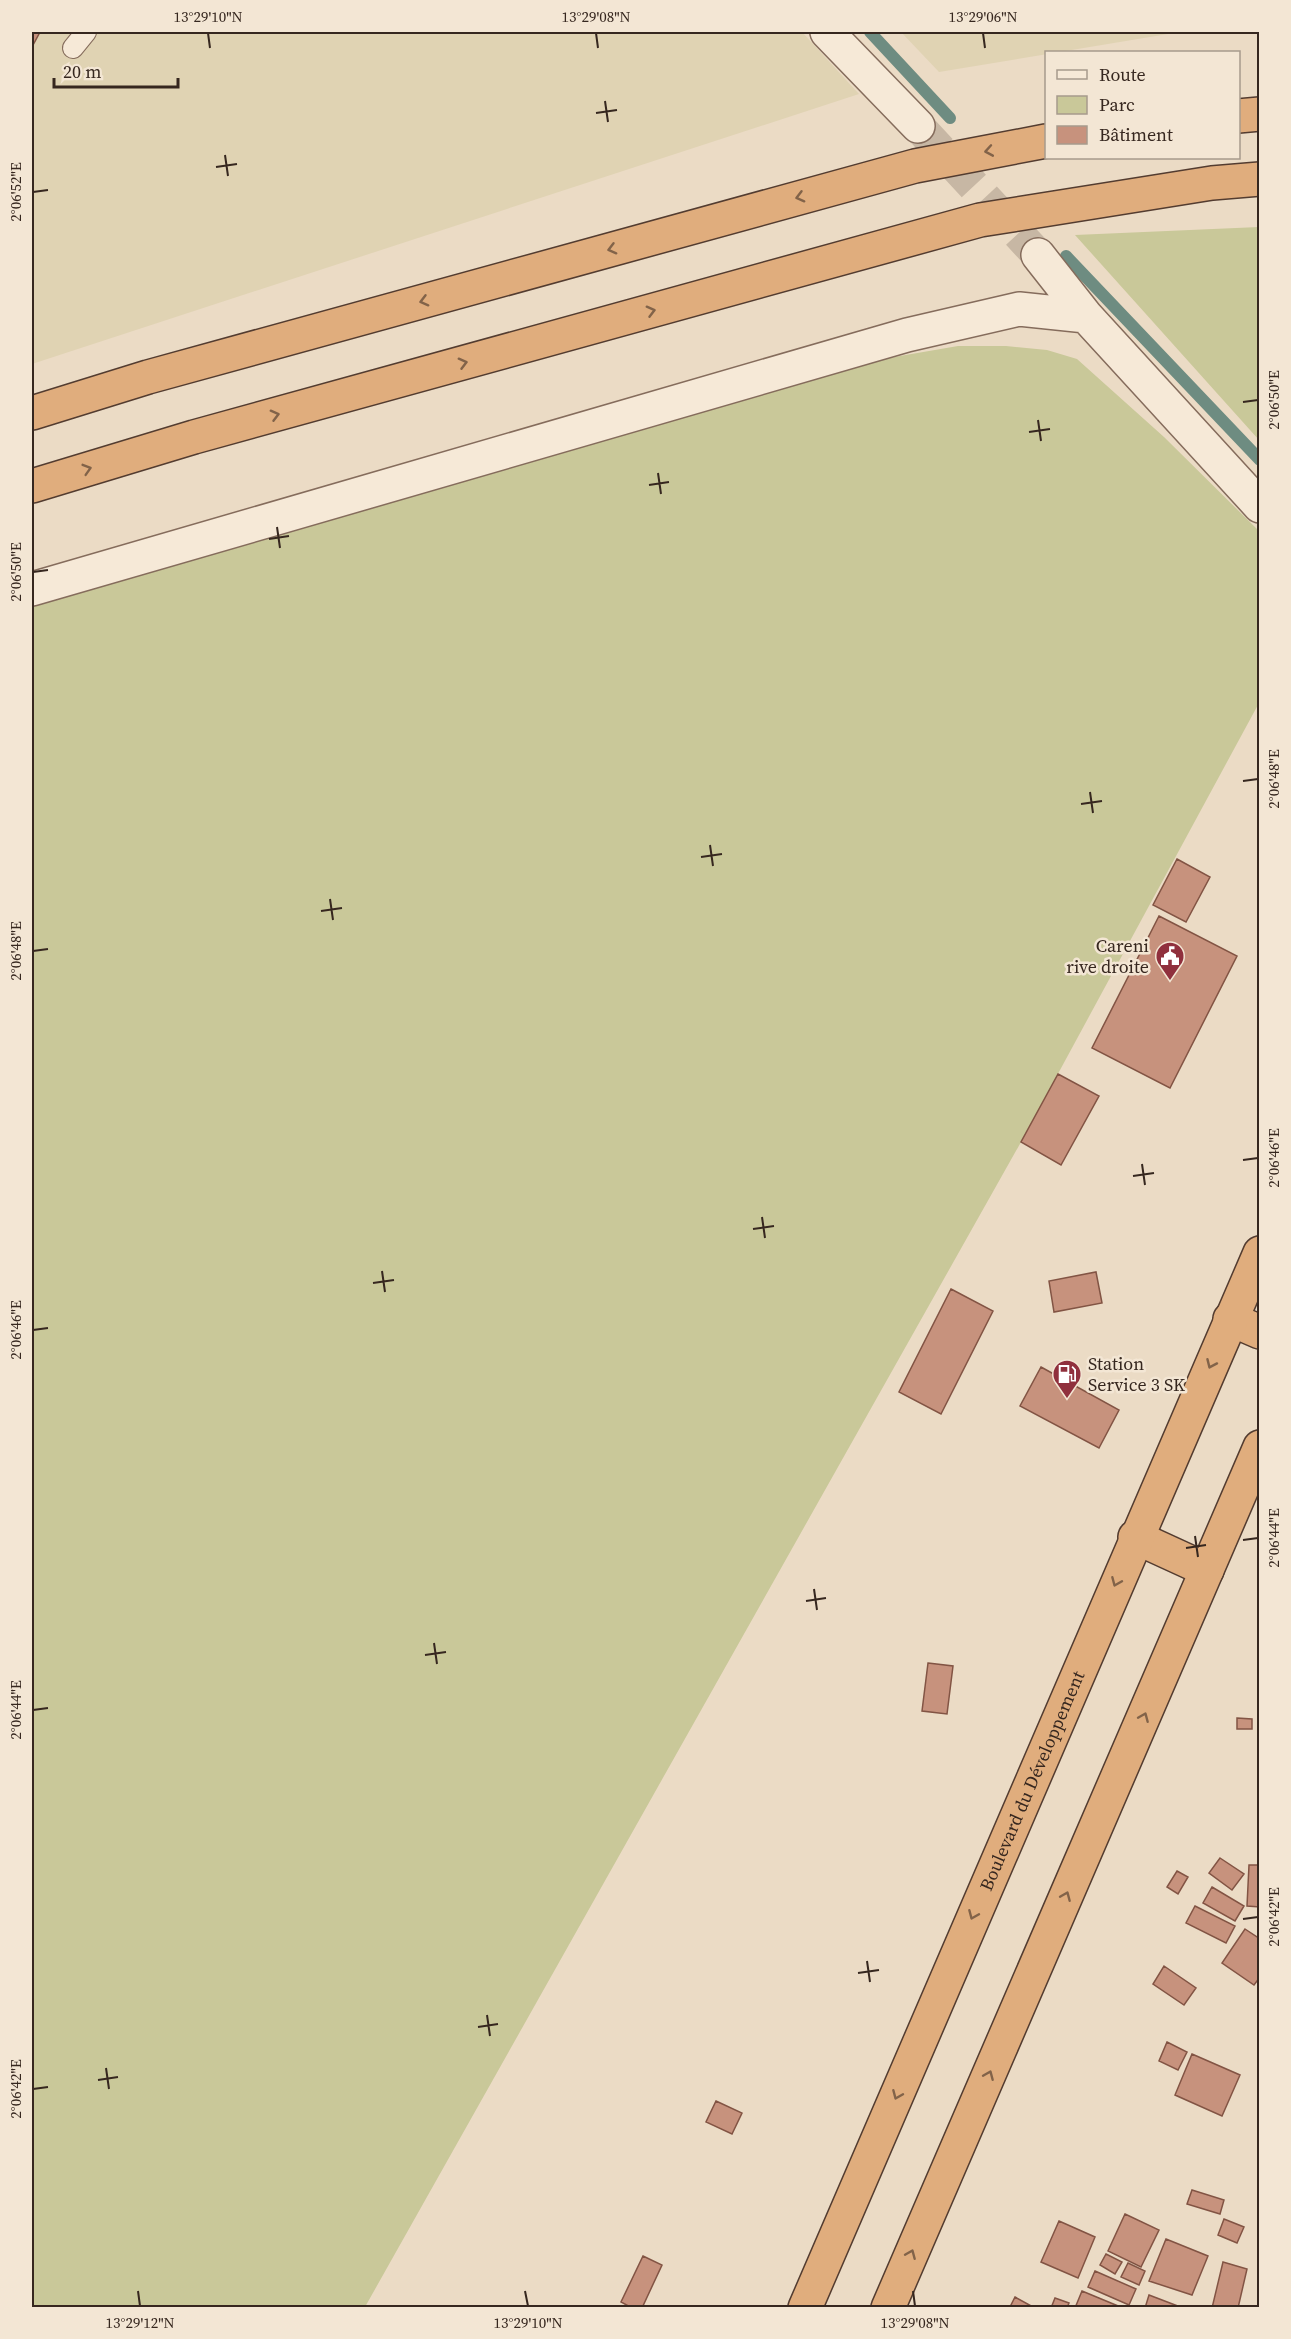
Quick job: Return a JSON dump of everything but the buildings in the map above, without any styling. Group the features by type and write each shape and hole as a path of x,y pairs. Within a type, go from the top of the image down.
{"highway":[{"path":"1240,116 1260,114"},
{"path":"32,413 148,376 892,172 962,156 1045,141"},
{"path":"32,486 194,437 980,220 1212,183 1260,179"},
{"name":"Boulevard du Développement","path":"805,2307 1136,1537 1245,1325 1260,1253"},
{"path":"888,2307 1260,1447"},
{"path":"1136,1537 1207,1570"}],"street":[{"path":"827,32 918,126"},
{"path":"1038,255 1086,316 1260,506"},
{"path":"32,589 907,335 1019,309 1086,316"}],"lane":[{"path":"74,48 86,32"}],"shaded area":[{"path":"32,32 802,32 859,94 32,364"},
{"path":"901,32 1180,32 1066,51 1045,51 1045,54 939,72"}],"green space":[{"path":"1260,227 1259,440 1075,235"},
{"path":"958,346 1006,346 1047,350 1077,359 1164,437 1259,531 1259,703 1021,1142 365,2307 32,2308 32,605 542,459 802,377"}],"waterway":[{"path":"870,32 950,118"},
{"path":"1066,256 1260,460"}],"tunnel":[{"path":"918,126 1038,255"}],"place":[{"name":"Careni rive droite","path":"1170,982"},
{"name":"Station Service 3 SK","path":"1067,1400"}]}
